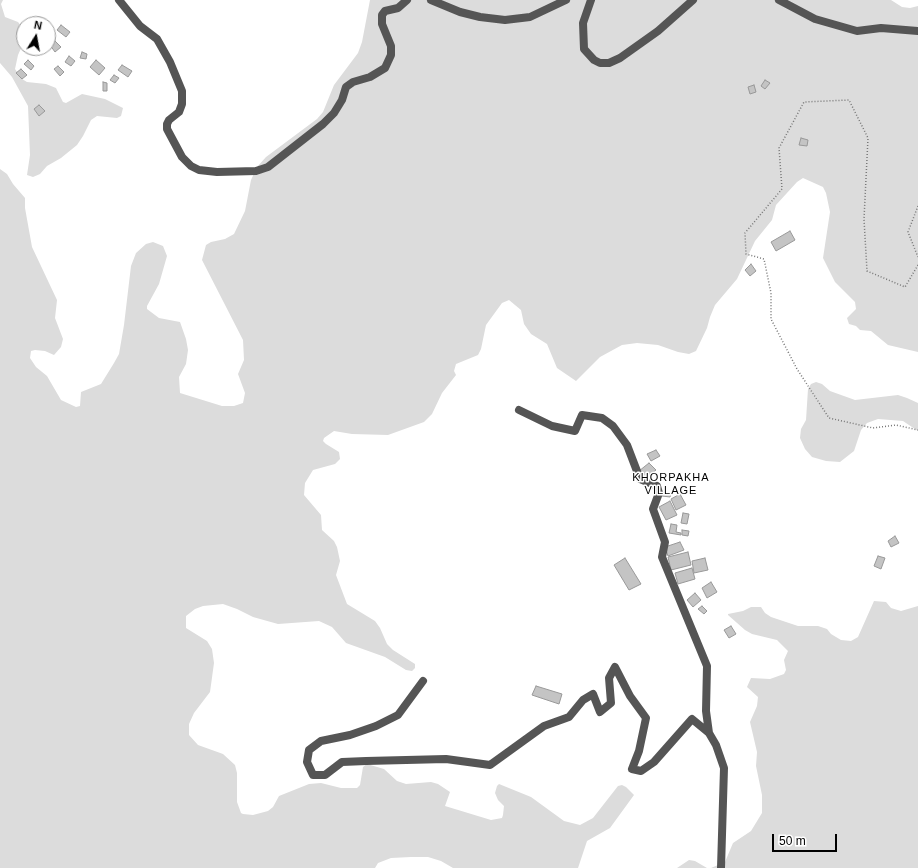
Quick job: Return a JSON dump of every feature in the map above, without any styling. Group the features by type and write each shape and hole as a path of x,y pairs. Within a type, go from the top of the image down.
{"street":[{"path":"119,0 140,26 157,39 170,62 182,91 182,104 179,112 169,120 167,124 182,157 191,166 199,170 217,172 256,171 268,167 323,124 334,113 342,100 346,87 385,68 391,55 392,46 382,24 382,15 385,11 398,8 407,0"},
{"path":"431,0 460,12 480,17 504,20 530,17 566,0"},
{"path":"591,0 583,23 582,37 584,49 589,57 600,63 609,63 620,58 658,31 693,0"},
{"path":"779,0 814,19 857,31 881,28 918,31"},
{"path":"519,410 552,426 575,431 582,415 602,418 613,426 627,445 640,479 657,486 660,493 653,509 665,542 662,556 707,666 706,711 709,734"},
{"path":"424,681 398,715 376,726 357,733 321,741 309,750 307,762 314,775 325,775 342,762 446,759 490,765 544,726 569,717 583,700 593,694 600,712 611,703 610,678 615,668 630,696 646,718 639,751 632,769 641,771 654,762 692,718 709,734 716,745 724,768 722,868"}],"path":[{"path":"918,265 905,287 867,271 864,219 868,138 849,100 804,102 778,148 782,189 745,233 746,254 764,259 771,293 771,319 797,369 829,418 873,428 896,425 918,430"},
{"path":"918,206 908,232 918,257"}],"shaded area":[{"path":"0,0 3,0 1,4 5,17 16,21 16,56 18,56 15,69 22,79 27,82 46,84 56,88 63,102 66,103 82,94 105,99 123,108 121,116 117,118 97,116 91,120 77,145 61,158 47,166 40,174 33,177 27,175 30,155 28,106 12,77 0,63"},
{"path":"370,0 891,0 902,7 910,8 918,6 918,352 888,345 871,331 860,330 856,326 849,324 847,318 856,309 855,302 835,282 823,258 830,212 826,193 823,187 803,178 797,182 776,205 772,220 755,241 737,279 715,305 707,328 696,351 689,354 658,345 637,343 622,345 600,357 576,381 557,368 547,344 531,334 524,324 521,310 509,300 502,303 486,325 481,349 478,355 456,364 454,371 456,375 442,393 432,414 424,422 388,435 352,434 334,431 324,438 323,441 326,444 339,452 340,459 335,464 313,470 305,483 304,495 321,515 322,530 334,541 337,547 340,561 336,575 347,604 375,621 387,644 393,650 415,664 415,668 412,671 406,670 385,657 346,643 332,627 319,621 278,624 253,617 223,604 203,606 195,609 186,616 186,628 207,641 212,649 214,663 210,692 194,713 189,724 189,735 198,745 223,754 235,765 237,773 237,802 241,813 253,815 268,811 273,807 279,796 309,784 321,783 341,788 357,788 360,785 363,767 367,764 384,769 397,781 406,784 431,782 438,784 450,792 445,806 491,820 502,818 503,815 504,806 498,800 495,793 499,784 531,797 564,821 580,825 593,818 618,786 622,785 626,787 634,795 610,828 587,841 578,868 453,868 441,861 428,857 411,857 391,858 378,863 375,868 0,868 0,169 7,174 25,198 25,208 32,247 57,300 55,318 63,339 61,347 54,355 45,351 31,351 30,358 36,367 47,376 61,400 76,407 80,406 81,392 101,384 114,363 119,354 131,266 136,253 146,244 153,242 163,246 167,256 159,284 147,306 147,309 159,318 180,322 188,350 186,364 179,377 180,393 222,406 234,406 243,403 245,393 238,374 244,360 243,340 202,260 206,245 211,242 225,239 234,234 245,211 251,180 257,167 266,157 317,119 323,112 334,85 358,53 362,42"},
{"path":"816,382 822,384 830,391 855,400 898,395 918,403 918,431 903,421 878,419 867,423 861,430 854,451 840,462 826,461 812,457 805,449 800,438 801,429 806,420 808,389 811,384"},
{"path":"874,601 886,602 891,608 901,611 918,606 918,868 711,868 725,862 733,843 751,831 762,813 762,795 756,766 757,752 750,722 757,706 758,697 747,687 751,678 770,679 784,674 786,670 784,660 788,651 777,640 752,634 745,630 728,614 743,611 751,607 761,607 765,613 771,617 798,626 818,626 827,629 831,634 841,640 851,641 858,637"},
{"path":"689,860 695,861 707,868 677,868"}],"building":[{"path":"61,25 70,32 66,37 57,30"},
{"path":"56,42 61,47 56,51"},
{"path":"82,52 87,54 86,59 80,58"},
{"path":"69,56 75,61 71,66 65,62"},
{"path":"28,60 34,66 31,70 24,64"},
{"path":"96,60 105,68 99,75 90,67"},
{"path":"122,65 132,71 128,77 118,70"},
{"path":"58,66 64,72 60,76 54,69"},
{"path":"21,69 27,75 22,79 16,73"},
{"path":"114,75 119,78 115,83 110,80"},
{"path":"765,80 770,83 765,89 761,86"},
{"path":"103,82 107,83 107,91 103,91"},
{"path":"754,85 756,92 750,94 748,87"},
{"path":"39,105 45,111 39,116 34,109"},
{"path":"801,138 808,140 807,146 799,145"},
{"path":"790,231 795,240 776,251 771,242"},
{"path":"751,264 756,271 750,276 745,270"},
{"path":"656,450 660,456 651,461 647,454"},
{"path":"649,463 656,470 645,479 639,471"},
{"path":"663,493 671,494 670,497 662,496"},
{"path":"680,494 686,505 676,510 671,499"},
{"path":"670,501 677,515 666,520 659,507"},
{"path":"683,513 689,514 687,524 681,523"},
{"path":"671,524 677,525 676,532 681,533 681,535 669,533"},
{"path":"682,530 689,531 688,536 682,535"},
{"path":"895,536 899,543 891,547 888,541"},
{"path":"680,542 684,550 668,556 665,547"},
{"path":"688,552 691,565 671,570 668,557"},
{"path":"878,556 885,558 881,569 874,566"},
{"path":"625,558 641,584 629,590 614,565"},
{"path":"705,558 708,570 694,573 692,561"},
{"path":"692,568 695,579 678,584 675,573"},
{"path":"711,582 717,592 707,598 702,588"},
{"path":"695,593 701,600 693,607 687,600"},
{"path":"702,606 707,611 704,614 698,609"},
{"path":"731,626 736,634 729,638 724,630"},
{"path":"536,686 562,694 559,704 532,695"}],"district":[{"name":"KHORPAKHA VILLAGE","path":"671,484"}]}
